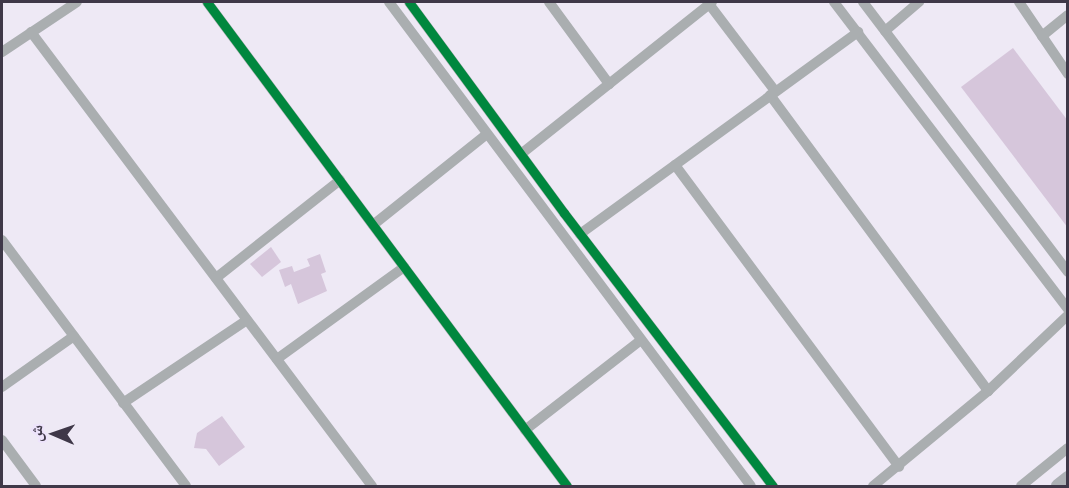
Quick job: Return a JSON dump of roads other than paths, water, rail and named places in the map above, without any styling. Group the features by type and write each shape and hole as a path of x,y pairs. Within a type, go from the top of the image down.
{"main road":[{"path":"1058,486 1068,478"}],"street":[{"path":"2,52 77,2"},
{"path":"207,2 567,486"},
{"path":"389,2 751,486"},
{"path":"409,2 580,234 774,486"},
{"path":"549,2 609,84"},
{"path":"834,2 1068,309"},
{"path":"863,2 1068,272"},
{"path":"885,31 919,2"},
{"path":"1018,2 1068,74"},
{"path":"521,154 706,4 988,391"},
{"path":"1042,36 1068,15"},
{"path":"31,32 372,486"},
{"path":"580,234 858,32"},
{"path":"373,225 487,134"},
{"path":"675,165 899,467"},
{"path":"216,278 340,180"},
{"path":"2,240 186,486"},
{"path":"277,359 404,267"},
{"path":"873,486 899,467 988,391 1068,315"},
{"path":"123,403 247,320"},
{"path":"2,387 74,336"},
{"path":"525,430 641,340"},
{"path":"2,440 36,486"},
{"path":"1021,486 1068,448"}]}
